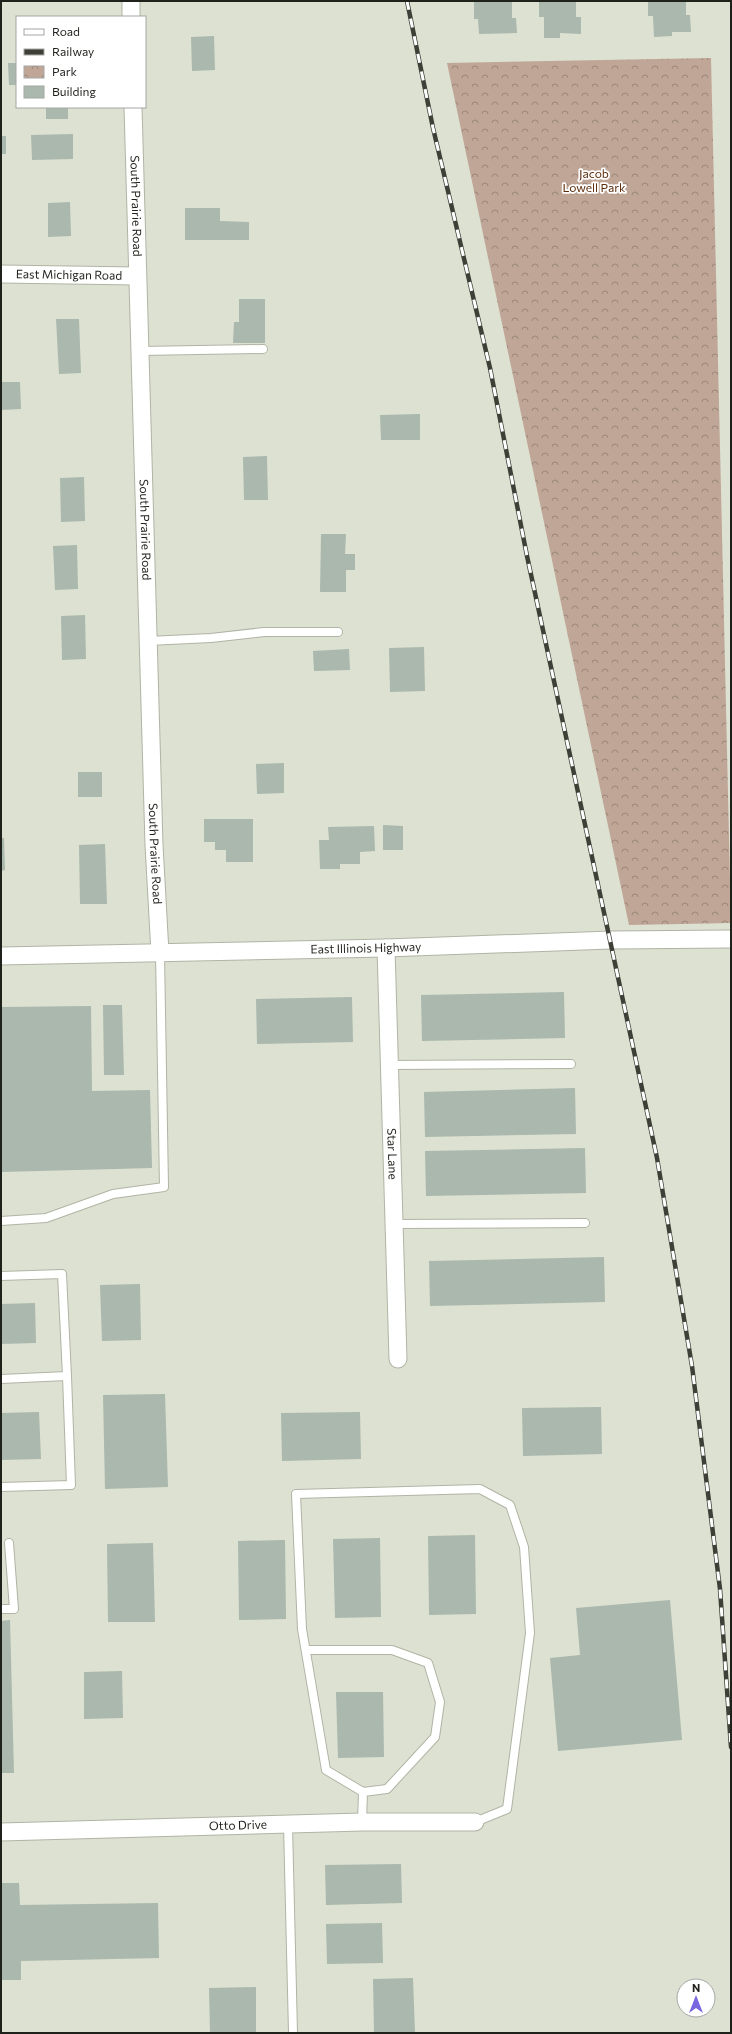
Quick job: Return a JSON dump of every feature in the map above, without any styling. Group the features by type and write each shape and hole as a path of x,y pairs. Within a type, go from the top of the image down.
{"street":[{"path":"131,1 131,16"},
{"name":"South Prairie Road","path":"133,108 154,845 160,953"},
{"name":"East Michigan Road","path":"1,274 137,276"},
{"name":"East Illinois Highway","path":"1,956 386,948 611,940 731,939"},
{"name":"Star Lane","path":"386,948 388,1066 398,1359"},
{"name":"Otto Drive","path":"1,1832 362,1822 475,1822"}],"lane":[{"path":"140,351 263,349"},
{"path":"148,641 211,638 264,632 338,632"},
{"path":"1,1221 46,1218 114,1194 164,1187 160,953"},
{"path":"388,1066 571,1064"},
{"path":"393,1224 585,1224"},
{"path":"1,1276 62,1274 71,1485 1,1487"},
{"path":"1,1379 67,1376"},
{"path":"306,1650 392,1650 428,1663 440,1702 435,1737 387,1789 363,1792 326,1770 302,1629 296,1494 480,1489 510,1505 524,1547 530,1633 507,1809 475,1822"},
{"path":"1,1609 14,1609 9,1543"},
{"path":"362,1822 363,1792"},
{"path":"288,1825 293,2033"}],"green space":[{"name":"Jacob Lowell Park","path":"711,58 731,923 629,925 447,63"}],"building":[{"path":"474,1 512,1 512,18 516,18 517,33 479,34 478,19 474,19"},
{"path":"539,1 576,1 576,17 581,17 581,34 560,33 560,38 544,38 544,17 539,17"},
{"path":"648,1 686,1 686,15 690,15 691,32 672,32 672,36 654,37 653,16 648,16"},
{"path":"214,36 215,70 192,71 191,37"},
{"path":"8,63 16,63 16,85 9,85"},
{"path":"46,108 68,108 68,119 46,119"},
{"path":"73,134 73,159 32,160 31,135"},
{"path":"1,136 6,136 6,154 1,154"},
{"path":"70,202 71,236 48,237 48,203"},
{"path":"185,208 220,208 220,221 249,222 249,240 185,240"},
{"path":"239,299 265,299 265,343 233,343 234,322 239,322"},
{"path":"56,319 79,319 81,373 59,374"},
{"path":"1,382 20,382 21,409 1,410"},
{"path":"420,414 420,440 381,440 380,415"},
{"path":"267,456 268,500 244,500 243,457"},
{"path":"84,477 85,521 61,522 60,478"},
{"path":"321,534 346,534 345,554 355,554 355,570 346,570 346,592 320,592"},
{"path":"77,545 78,589 55,590 53,546"},
{"path":"85,615 86,659 62,660 61,616"},
{"path":"424,647 425,691 390,692 389,648"},
{"path":"349,649 350,670 314,671 313,651"},
{"path":"284,763 284,793 257,794 256,764"},
{"path":"78,772 102,772 102,797 78,797"},
{"path":"204,819 253,819 253,862 226,862 226,850 215,850 215,842 204,842"},
{"path":"383,825 403,826 403,850 383,850"},
{"path":"374,826 375,851 360,852 360,864 340,864 340,869 320,869 319,840 329,840 328,827"},
{"path":"1,838 4,838 5,870 1,871"},
{"path":"105,844 107,904 80,904 79,845"},
{"path":"564,992 565,1038 422,1041 421,995"},
{"path":"352,997 353,1042 257,1044 256,999"},
{"path":"103,1005 122,1005 124,1075 104,1075"},
{"path":"91,1006 92,1091 150,1090 152,1168 1,1172 1,1007"},
{"path":"575,1088 576,1134 425,1137 424,1092"},
{"path":"585,1148 586,1193 426,1196 425,1151"},
{"path":"604,1257 605,1302 430,1306 429,1261"},
{"path":"140,1284 141,1340 102,1341 100,1285"},
{"path":"35,1303 36,1343 1,1344 1,1304"},
{"path":"165,1394 168,1487 105,1489 103,1395"},
{"path":"601,1407 602,1454 523,1456 522,1408"},
{"path":"39,1412 41,1459 1,1460 1,1413"},
{"path":"360,1412 361,1459 282,1461 281,1413"},
{"path":"475,1535 476,1614 429,1615 428,1536"},
{"path":"380,1538 381,1617 335,1618 333,1539"},
{"path":"285,1540 286,1619 239,1620 238,1541"},
{"path":"153,1543 155,1622 108,1622 107,1544"},
{"path":"670,1600 682,1740 558,1751 550,1658 580,1655 576,1608"},
{"path":"10,1620 14,1773 1,1773 1,1621"},
{"path":"122,1671 123,1718 84,1719 84,1672"},
{"path":"336,1692 383,1692 384,1757 338,1758"},
{"path":"401,1864 402,1903 326,1905 325,1865"},
{"path":"1,1883 19,1883 20,1905 158,1903 159,1958 21,1961 21,1980 1,1980"},
{"path":"382,1923 383,1963 327,1964 326,1924"},
{"path":"413,1978 415,2033 374,2033 373,1979"},
{"path":"256,1987 256,2033 210,2033 209,1988"}],"railway":[{"path":"407,1 433,128 490,368 527,556 657,1158 692,1366 720,1589 731,1747"}]}
